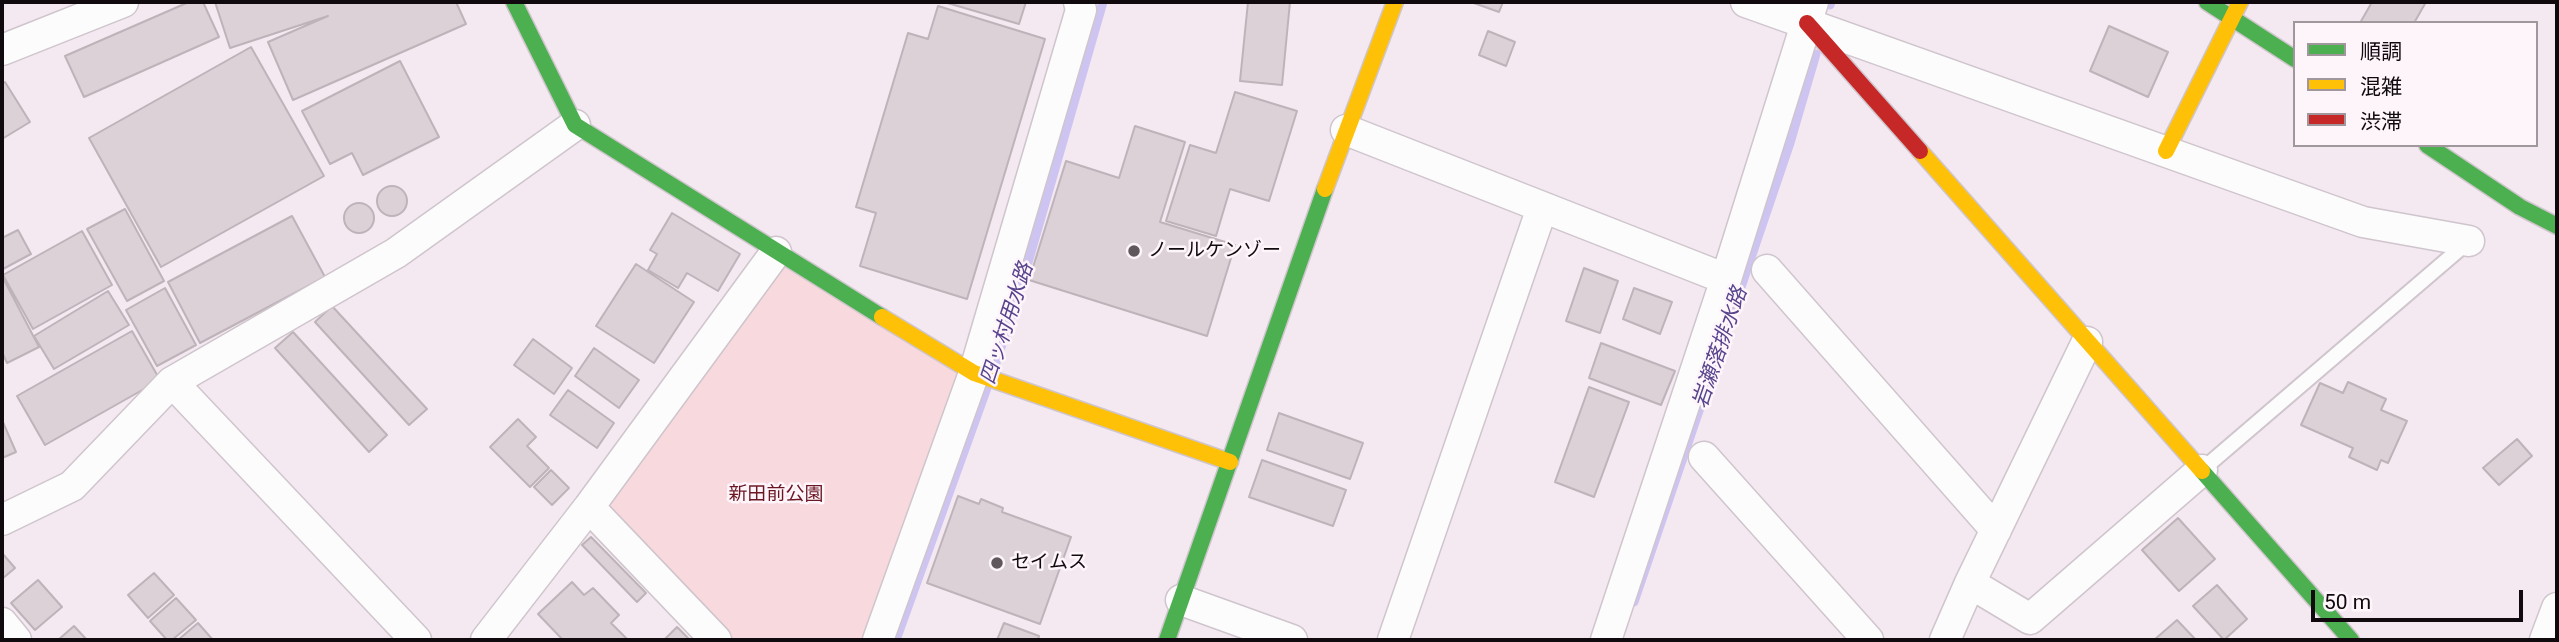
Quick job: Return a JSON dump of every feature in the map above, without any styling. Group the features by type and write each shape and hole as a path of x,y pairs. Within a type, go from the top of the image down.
{"street":[{"path":"2,50 123,2"},
{"path":"514,2 575,125 974,373 1230,462"},
{"path":"878,640 974,373 1081,10 1079,2"},
{"path":"1167,640 1346,130 1395,2"},
{"path":"1746,2 1810,13 2166,151 2363,222 2469,242"},
{"path":"2207,2 2293,58"},
{"path":"2166,151 2240,2"},
{"path":"1606,640 1726,279 1810,13"},
{"path":"1810,13 2088,341 2351,640"},
{"path":"2,520 72,486 172,382 396,253 575,125"},
{"path":"1346,130 1726,279"},
{"path":"2430,147 2557,226"},
{"path":"1394,640 1542,208"},
{"path":"486,640 589,507 776,252"},
{"path":"1767,270 1996,530"},
{"path":"1945,640 2088,341"},
{"path":"172,382 416,640"},
{"path":"1704,457 1868,640"},
{"path":"1970,583 2030,618 2202,470"},
{"path":"589,507 716,640"},
{"path":"1181,600 1292,640"},
{"path":"2545,640 2557,608"},
{"path":"2,623 16,640"}],"lane":[{"path":"2202,470 2469,242"}],"green space":[{"name":"新田前公園","path":"776,252 974,373 878,640 716,640 589,507"}],"building":[{"path":"189,2 203,2 219,37 84,97 65,56"},
{"path":"215,2 456,2 466,24 293,100 268,42 328,16 230,48"},
{"path":"944,2 1026,2 1019,24"},
{"path":"1248,2 1290,2 1282,85 1240,81"},
{"path":"1471,2 1503,2 1499,12"},
{"path":"2372,2 2426,2 2415,21 2361,21"},
{"path":"938,6 1045,39 967,299 860,266 876,213 856,207 908,33 928,39"},
{"path":"2109,26 2168,52 2148,97 2090,71"},
{"path":"1488,31 1515,42 1506,66 1479,55"},
{"path":"251,47 324,176 161,267 89,138"},
{"path":"400,61 439,137 363,175 352,153 330,164 302,111"},
{"path":"5,82 30,122 2,139 2,84"},
{"path":"1235,92 1297,111 1269,201 1230,189 1216,236 1166,221 1190,145 1216,153"},
{"path":"1135,126 1185,142 1160,222 1235,245 1207,336 1029,280 1066,161 1119,178"},
{"path":"392,186 402,191 407,201 402,211 392,216 382,211 377,201 382,191"},
{"path":"359,203 369,208 374,218 369,228 359,233 349,228 344,218 349,208"},
{"path":"125,209 164,281 127,301 87,229"},
{"path":"672,213 740,254 718,291 687,273 678,288 648,270 657,254 650,250"},
{"path":"292,216 325,277 200,343 168,282"},
{"path":"18,230 31,254 3,269 2,238"},
{"path":"82,231 112,285 33,329 3,275"},
{"path":"636,264 694,302 654,363 596,326"},
{"path":"1584,268 1618,281 1600,333 1566,321"},
{"path":"2,276 39,347 7,363 2,352"},
{"path":"165,288 196,345 157,366 126,310"},
{"path":"1634,288 1672,302 1660,334 1623,319"},
{"path":"108,291 129,325 54,369 34,336"},
{"path":"332,306 427,409 409,425 315,322"},
{"path":"132,331 160,380 45,445 17,396"},
{"path":"293,332 387,435 369,452 275,348"},
{"path":"533,339 572,368 554,394 514,365"},
{"path":"1601,343 1675,371 1661,405 1589,378"},
{"path":"594,348 639,380 619,408 575,376"},
{"path":"2348,382 2386,399 2381,410 2407,421 2388,463 2381,460 2377,470 2349,457 2353,448 2301,425 2320,383 2343,393"},
{"path":"1589,387 1629,402 1594,497 1555,482"},
{"path":"568,390 614,423 597,448 550,415"},
{"path":"1279,413 1363,443 1350,479 1267,450"},
{"path":"518,419 536,437 527,446 549,468 530,487 490,447"},
{"path":"2,420 16,452 2,458"},
{"path":"2517,439 2532,456 2499,485 2483,468"},
{"path":"1262,460 1346,490 1333,526 1249,497"},
{"path":"551,470 569,488 552,505 534,487"},
{"path":"958,496 979,504 981,499 1003,508 1002,512 1071,537 1040,624 927,583"},
{"path":"2178,518 2215,559 2179,591 2142,550"},
{"path":"591,537 646,593 637,602 582,545"},
{"path":"2,553 15,568 2,579"},
{"path":"154,573 174,595 148,618 128,595"},
{"path":"38,580 62,607 35,630 11,603"},
{"path":"572,582 584,595 593,588 619,615 611,623 628,640 563,640 538,614"},
{"path":"2217,585 2247,619 2224,640 2193,606"},
{"path":"176,598 196,620 172,640 167,640 150,621"},
{"path":"2177,620 2196,640 2154,640"},
{"path":"198,623 213,640 178,640"},
{"path":"1004,623 1039,636 1038,640 997,640"},
{"path":"74,626 87,640 58,640"},
{"path":"677,627 690,640 664,640"}],"waterway":[{"name":"四ッ村用水路","path":"993,372 1023,280 1103,2"},
{"name":"岩瀬落排水路","path":"1634,602 1790,143 1816,54"},
{"name":"四ッ村用水路","path":"896,640 987,388"}],"traffic: fast":[{"path":"514,2 575,125 882,317"},
{"path":"2207,2 2293,58"},
{"path":"2430,147 2520,207 2557,226"},
{"path":"1167,640 1325,189"},
{"path":"2202,471 2351,640"}],"traffic: slow":[{"path":"1325,189 1395,2"},
{"path":"2166,151 2240,2"},
{"path":"1920,151 2202,471"},
{"path":"882,317 974,373 1230,462"}],"traffic: jam":[{"path":"1807,23 1920,151"}],"place":[{"name":"ノールケンゾー","path":"1134,251"},
{"name":"セイムス","path":"997,563"}]}
